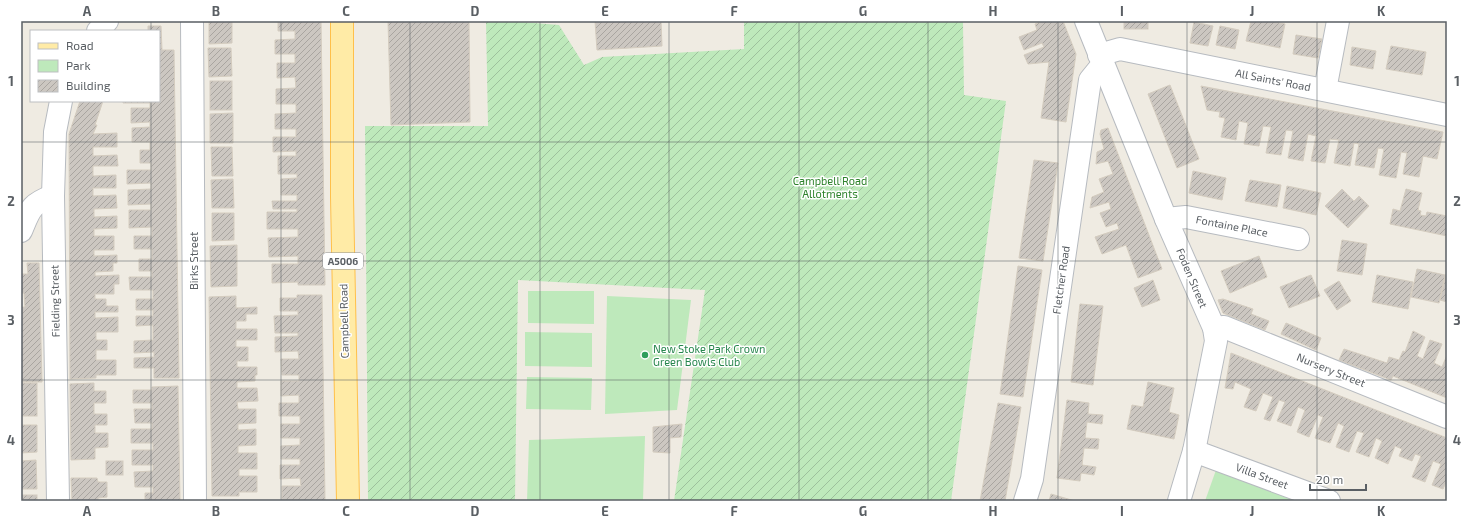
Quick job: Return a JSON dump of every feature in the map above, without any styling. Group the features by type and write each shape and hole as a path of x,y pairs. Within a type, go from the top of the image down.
{"main road":[{"name":"Campbell Road","path":"342,21 342,197 348,501"}],"street":[{"path":"99,30 107,21"},
{"name":"Birks Street","path":"192,21 195,501"},
{"name":"Foden Street","path":"1086,21 1166,219 1214,328 1216,341 1194,451 1179,501"},
{"path":"1325,90 1338,21"},
{"name":"All Saints' Road","path":"1101,59 1120,49 1447,115"},
{"name":"Fletcher Road","path":"1026,501 1032,479 1090,80 1101,59"},
{"name":"Fielding Street","path":"58,501 53,196 55,132 61,102"},
{"path":"21,231 31,207 40,200 53,196"},
{"name":"Fontaine Place","path":"1166,219 1186,217 1298,239"},
{"name":"Nursery Street","path":"1214,328 1224,327 1447,416"},
{"name":"Villa Street","path":"1194,451 1329,501"}],"green space":[{"name":"Campbell Road Allotments","path":"486,21 509,21 559,25 584,65 602,57 744,49 744,21 963,21 964,95 1006,101 951,501 674,501 705,290 518,280 515,501 368,501 365,126 488,126"},
{"path":"528,291 594,291 594,324 528,323"},
{"name":"New Stoke Park Crown Green Bowls Club","path":"607,296 691,300 677,410 605,414"},
{"path":"525,332 592,333 592,367 525,366"},
{"path":"527,377 592,378 591,410 526,409"},
{"path":"645,436 643,501 527,501 529,440"},
{"path":"1216,470 1295,501 1205,501"}],"building":[{"path":"209,21 232,21 232,43 209,44"},
{"path":"278,21 321,21 325,285 298,285 298,282 272,283 272,264 298,264 298,256 269,257 268,238 298,237 298,229 267,229 267,212 297,212 297,209 273,209 272,201 297,201 297,195 281,195 281,179 297,178 297,174 278,174 278,156 296,156 296,151 273,152 273,137 296,137 296,129 275,129 275,114 296,113 296,104 276,104 276,89 296,88 295,77 277,78 277,63 295,63 295,54 275,54 275,40 295,39 295,31 278,31"},
{"path":"388,21 469,21 470,122 391,125"},
{"path":"595,21 661,21 662,46 597,50"},
{"path":"1043,21 1063,21 1076,54 1066,122 1041,118 1049,62 1028,64 1024,55 1044,47 1042,43 1024,50 1019,37 1037,30 1035,24"},
{"path":"1124,21 1148,21 1148,29 1124,29"},
{"path":"1251,21 1269,21 1285,24 1280,48 1246,41"},
{"path":"1194,22 1213,26 1208,46 1190,43"},
{"path":"148,26 161,26 162,50 174,50 179,378 154,378 154,368 134,368 134,358 154,357 154,352 134,353 134,341 153,340 153,325 136,326 136,316 153,316 153,310 136,310 136,299 153,299 153,290 130,290 129,277 152,277 152,271 139,271 139,259 152,259 152,249 134,249 134,236 152,236 152,227 129,228 129,210 151,210 151,204 128,205 128,190 151,189 151,183 127,184 127,170 151,170 151,163 140,163 140,150 150,150 150,142 132,142 132,128 150,127 150,122 131,123 131,108 150,108 150,103 123,102 160,102 160,30 148,30"},
{"path":"1220,26 1239,30 1235,49 1216,45"},
{"path":"1296,35 1322,39 1318,58 1293,54"},
{"path":"1391,46 1426,52 1422,75 1386,69"},
{"path":"1352,47 1376,51 1373,69 1350,65"},
{"path":"208,48 231,48 232,76 209,77"},
{"path":"210,81 232,81 232,110 210,110"},
{"path":"1170,85 1199,159 1177,168 1148,94"},
{"path":"1201,86 1443,132 1437,159 1423,156 1419,177 1403,174 1407,153 1401,152 1396,178 1379,175 1384,149 1378,148 1374,168 1355,165 1359,144 1354,143 1350,166 1334,163 1339,140 1330,139 1325,163 1311,161 1316,136 1308,134 1303,161 1288,158 1293,131 1286,130 1281,155 1266,153 1271,127 1263,126 1259,146 1244,144 1248,123 1239,121 1236,140 1221,137 1225,118 1219,117 1220,112 1207,110"},
{"path":"80,102 103,102 95,125 97,125 93,134 117,133 117,147 93,147 93,156 117,155 118,166 93,166 93,176 116,175 116,188 93,188 93,196 116,195 117,208 94,209 94,217 117,216 117,228 94,229 94,236 114,236 114,250 94,250 94,256 117,255 117,263 113,263 113,271 95,272 95,276 119,275 119,284 114,284 114,294 95,294 95,299 106,299 106,306 118,306 118,312 95,312 95,318 118,317 118,332 96,332 96,340 107,340 107,350 96,350 96,360 116,360 116,375 96,375 96,378 70,379 69,134"},
{"path":"233,113 233,143 210,143 210,114"},
{"path":"1108,128 1162,269 1138,278 1126,245 1102,254 1095,237 1119,229 1117,223 1106,227 1100,213 1111,209 1109,202 1090,208 1092,197 1104,192 1099,179 1113,174 1108,161 1096,164 1097,152 1104,149 1100,134 1101,130"},
{"path":"211,147 232,147 233,176 212,176"},
{"path":"1034,160 1058,163 1043,261 1019,258"},
{"path":"1193,171 1226,178 1222,200 1189,193"},
{"path":"233,179 234,208 212,208 211,180"},
{"path":"1250,180 1281,185 1277,207 1245,201"},
{"path":"1287,186 1321,193 1316,215 1283,208"},
{"path":"1342,189 1354,201 1359,196 1369,206 1348,228 1325,206"},
{"path":"1406,189 1422,193 1418,210 1421,211 1420,215 1426,216 1427,212 1447,216 1447,236 1390,224 1393,209 1400,211"},
{"path":"212,213 234,213 234,240 212,241"},
{"path":"1342,240 1367,244 1362,275 1337,271"},
{"path":"237,245 237,286 211,287 210,246"},
{"path":"1259,256 1267,277 1230,293 1221,271"},
{"path":"27,263 39,263 42,382 21,382 21,307 25,307 24,293 21,293 21,274 28,274"},
{"path":"1018,266 1042,270 1023,397 1000,394"},
{"path":"1417,269 1445,275 1439,303 1411,297"},
{"path":"1447,274 1447,302 1440,300"},
{"path":"1311,275 1320,296 1289,308 1280,287"},
{"path":"1377,275 1413,282 1408,309 1372,302"},
{"path":"1153,280 1160,300 1142,307 1134,288"},
{"path":"1339,281 1351,301 1337,310 1324,290"},
{"path":"297,295 322,295 325,501 282,500 282,486 301,486 300,478 280,479 280,465 300,465 300,459 281,459 281,446 300,445 300,438 281,438 281,424 300,424 300,416 279,416 279,403 299,403 299,395 281,396 281,381 299,381 299,375 282,375 281,359 299,359 298,351 275,352 275,337 298,336 298,333 275,333 274,316 298,315 298,311 280,311 280,298 297,298"},
{"path":"236,296 236,308 257,307 257,314 246,314 246,321 236,321 236,329 257,329 257,340 236,340 236,347 248,347 248,361 237,361 237,367 257,367 255,381 237,382 237,388 257,388 258,401 237,402 238,409 256,409 256,423 238,424 238,430 256,429 256,445 238,446 238,453 257,453 257,469 239,469 239,476 257,476 257,492 239,492 239,496 212,496 209,297"},
{"path":"1223,299 1253,309 1251,314 1269,321 1265,330 1223,313 1218,300"},
{"path":"1080,304 1103,306 1093,385 1071,382"},
{"path":"1286,323 1321,338 1316,350 1281,334"},
{"path":"1413,331 1425,337 1417,356 1423,359 1430,340 1442,344 1434,363 1442,367 1447,355 1447,398 1393,376 1391,380 1339,360 1344,349 1387,363 1389,357 1399,360 1403,351 1405,352"},
{"path":"1231,353 1447,438 1447,480 1443,489 1432,485 1441,464 1433,461 1425,482 1412,477 1421,456 1415,454 1412,461 1399,456 1402,449 1395,446 1388,464 1375,458 1382,441 1376,438 1369,457 1356,452 1364,433 1357,431 1349,452 1336,447 1344,426 1338,423 1330,443 1315,438 1323,417 1318,415 1309,437 1297,432 1305,410 1298,407 1291,426 1277,421 1285,402 1279,400 1270,421 1264,419 1273,397 1263,393 1256,411 1244,407 1251,389 1235,382 1233,389 1225,388"},
{"path":"1148,382 1174,388 1169,412 1179,415 1174,439 1127,429 1132,405 1143,407"},
{"path":"21,383 37,383 37,416 21,416"},
{"path":"94,383 94,391 106,391 106,403 94,403 94,414 107,414 107,425 95,425 95,433 108,433 108,447 95,448 95,459 71,460 70,384"},
{"path":"178,386 180,501 145,501 145,493 153,493 153,487 135,487 134,472 153,471 153,465 132,465 132,450 153,450 153,443 131,443 131,429 152,429 152,423 135,423 134,409 152,409 152,403 133,403 133,390 152,390 152,387"},
{"path":"1067,400 1089,403 1088,414 1103,415 1102,424 1087,422 1085,438 1099,439 1098,449 1084,448 1082,465 1096,467 1094,475 1081,473 1080,481 1057,478"},
{"path":"998,403 1021,407 1005,501 980,501"},
{"path":"682,424 681,437 670,438 670,453 653,452 653,427"},
{"path":"21,425 37,425 37,452 21,453"},
{"path":"36,460 37,489 21,489 21,461"},
{"path":"106,461 123,461 123,475 106,475"},
{"path":"71,478 97,478 98,482 107,482 107,497 98,498 98,501 72,501"},
{"path":"1051,494 1075,501 1049,501"},
{"path":"21,495 37,495 37,501 21,501"}],"place":[{"name":"New Stoke Park Crown Green Bowls Club","path":"645,355"}]}
